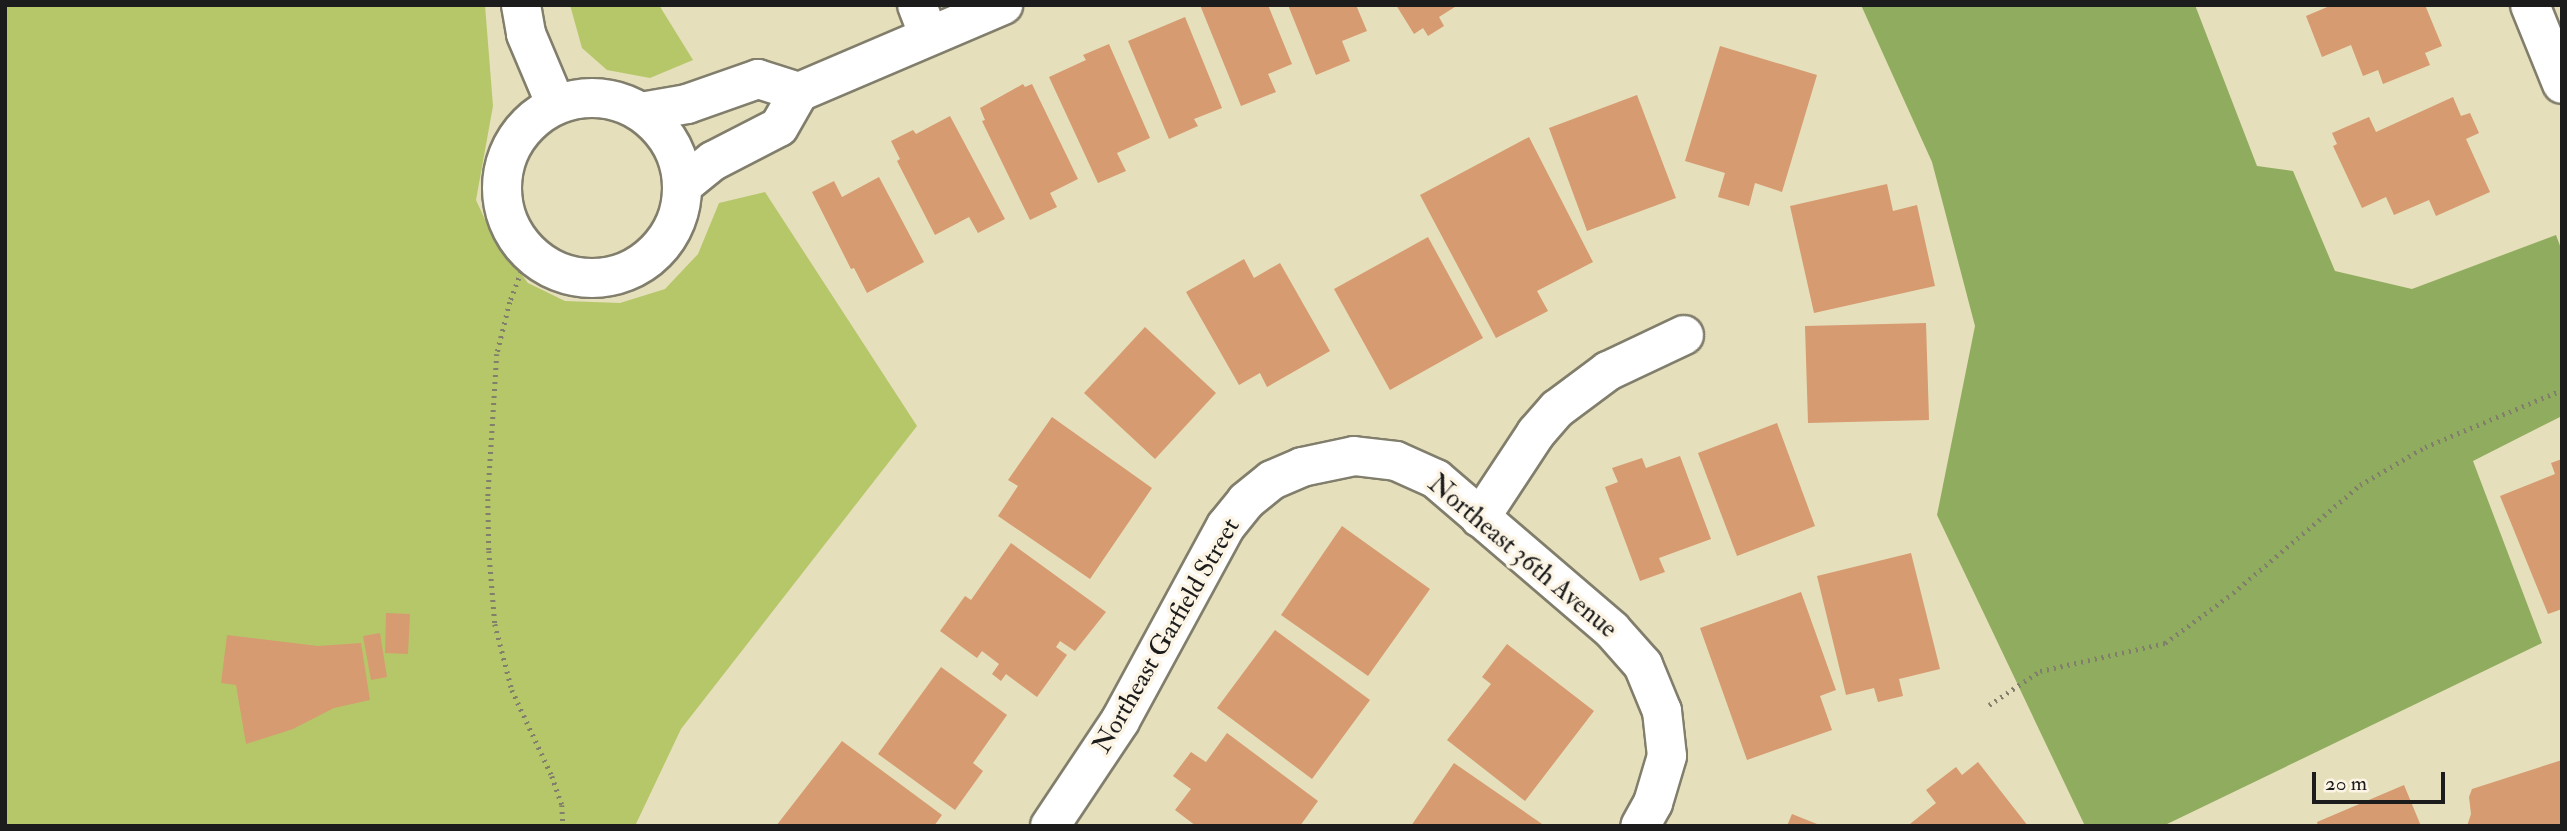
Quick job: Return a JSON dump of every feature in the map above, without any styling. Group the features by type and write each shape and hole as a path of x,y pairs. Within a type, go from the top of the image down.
{"street":[{"path":"521,5 526,34 556,105"},
{"path":"682,186 713,162 779,127 799,92 923,21 1003,5"},
{"path":"2530,5 2562,84"},
{"path":"641,112 687,104 758,79 799,92"},
{"path":"590,97 625,104 641,112 658,126 671,144 679,164 682,186 678,213 668,237 644,262 611,276 576,277 559,272 529,253 518,239 504,207 504,171 508,154 527,125 556,105 590,97"},
{"path":"1480,518 1536,433 1557,409 1608,371 1684,335"},
{"name":"Northeast 36th Avenue","path":"1302,467 1354,456 1396,461 1436,479 1612,630 1643,665 1662,711 1667,756 1653,803 1640,826"},
{"name":"Northeast Garfield Street","path":"1050,826 1121,721 1226,526 1246,501 1272,480 1302,467"}],"path":[{"path":"529,253 510,302 497,354 488,499 489,551 495,624 512,690 555,786 562,805 563,826"},
{"path":"1989,705 2040,671 2165,643 2233,593 2360,485 2425,447 2562,390"}],"green space":[{"path":"5,5 485,5 493,106 476,200 494,239 528,283 565,301 620,303 665,289 698,254 719,203 765,192 917,426 681,729 635,826 5,826"},
{"path":"570,5 659,5 693,60 650,78 607,70 582,48"},
{"path":"1861,5 2195,5 2257,166 2293,171 2335,271 2412,289 2556,235 2562,251 2562,416 2473,461 2542,643 2163,826 2085,826 1937,515 1975,326 1932,162"}],"building":[{"path":"1200,5 1268,5 1292,64 1268,74 1276,92 1241,106"},
{"path":"1288,5 1356,5 1367,31 1342,41 1350,61 1316,75"},
{"path":"1396,5 1458,5 1439,17 1444,26 1428,36 1423,28 1414,34"},
{"path":"2332,5 2425,5 2442,46 2425,53 2430,65 2383,84 2378,70 2363,76 2351,45 2322,57 2306,16"},
{"path":"1185,17 1222,108 1194,119 1198,126 1169,139 1128,41"},
{"path":"1109,44 1150,138 1117,153 1126,171 1098,183 1049,77 1086,60 1083,55"},
{"path":"1720,46 1817,75 1782,192 1755,183 1749,206 1718,197 1725,173 1685,161"},
{"path":"1023,84 1025,87 1032,84 1078,179 1050,193 1057,207 1030,220 982,121 985,120 980,108"},
{"path":"1637,95 1676,198 1587,231 1549,128"},
{"path":"2453,97 2461,116 2470,113 2479,133 2466,139 2490,192 2436,216 2429,200 2394,215 2386,197 2362,208 2333,146 2337,144 2332,133 2369,117 2376,132"},
{"path":"950,116 1005,219 978,233 969,217 935,235 897,161 900,159 891,141 913,130 916,134"},
{"path":"1529,137 1593,262 1537,291 1548,311 1496,338 1420,195"},
{"path":"879,177 924,262 867,293 854,268 851,269 812,192 834,181 842,197"},
{"path":"1887,184 1893,211 1917,205 1935,286 1814,313 1790,206"},
{"path":"1428,237 1483,338 1390,390 1334,289"},
{"path":"1244,259 1254,278 1280,263 1330,351 1267,387 1260,373 1239,385 1186,292"},
{"path":"1926,323 1929,420 1808,423 1805,326"},
{"path":"1145,327 1216,393 1155,459 1084,393"},
{"path":"1052,417 1152,488 1090,579 998,516 1018,486 1008,480"},
{"path":"1777,423 1815,526 1737,556 1698,453"},
{"path":"1680,456 1711,539 1659,558 1665,572 1640,581 1605,487 1618,482 1612,468 1642,458 1646,468"},
{"path":"2562,459 2562,609 2548,614 2500,496 2555,474 2551,463"},
{"path":"1342,526 1430,589 1368,676 1281,615"},
{"path":"1011,543 1106,612 1075,651 1060,641 1056,647 1067,655 1037,697 1006,674 1001,681 992,674 999,664 982,651 977,658 940,631 965,596 971,600"},
{"path":"1911,553 1940,669 1899,679 1903,696 1878,702 1874,688 1846,695 1817,576"},
{"path":"1801,592 1836,690 1820,696 1832,730 1747,760 1700,628"},
{"path":"386,613 410,614 408,654 385,653"},
{"path":"1275,630 1370,700 1312,779 1217,708"},
{"path":"380,633 387,677 371,680 363,636"},
{"path":"227,635 318,646 361,643 370,700 334,708 293,729 246,744 236,685 221,683"},
{"path":"1507,644 1594,711 1525,801 1447,740 1491,684 1482,677"},
{"path":"941,667 1007,715 973,763 983,771 955,810 878,754"},
{"path":"1227,733 1318,801 1300,826 1196,826 1175,810 1191,789 1173,776 1191,752 1206,762"},
{"path":"842,741 942,815 934,826 776,826"},
{"path":"2562,760 2562,826 2467,826 2471,814 2469,797 2472,789"},
{"path":"1978,762 2028,826 1910,824 1936,803 1926,790 1956,767 1962,775"},
{"path":"1454,763 1545,826 1411,826"},
{"path":"2404,785 2421,826 2318,826 2317,822"},
{"path":"1792,814 1822,826 1787,826"}]}
